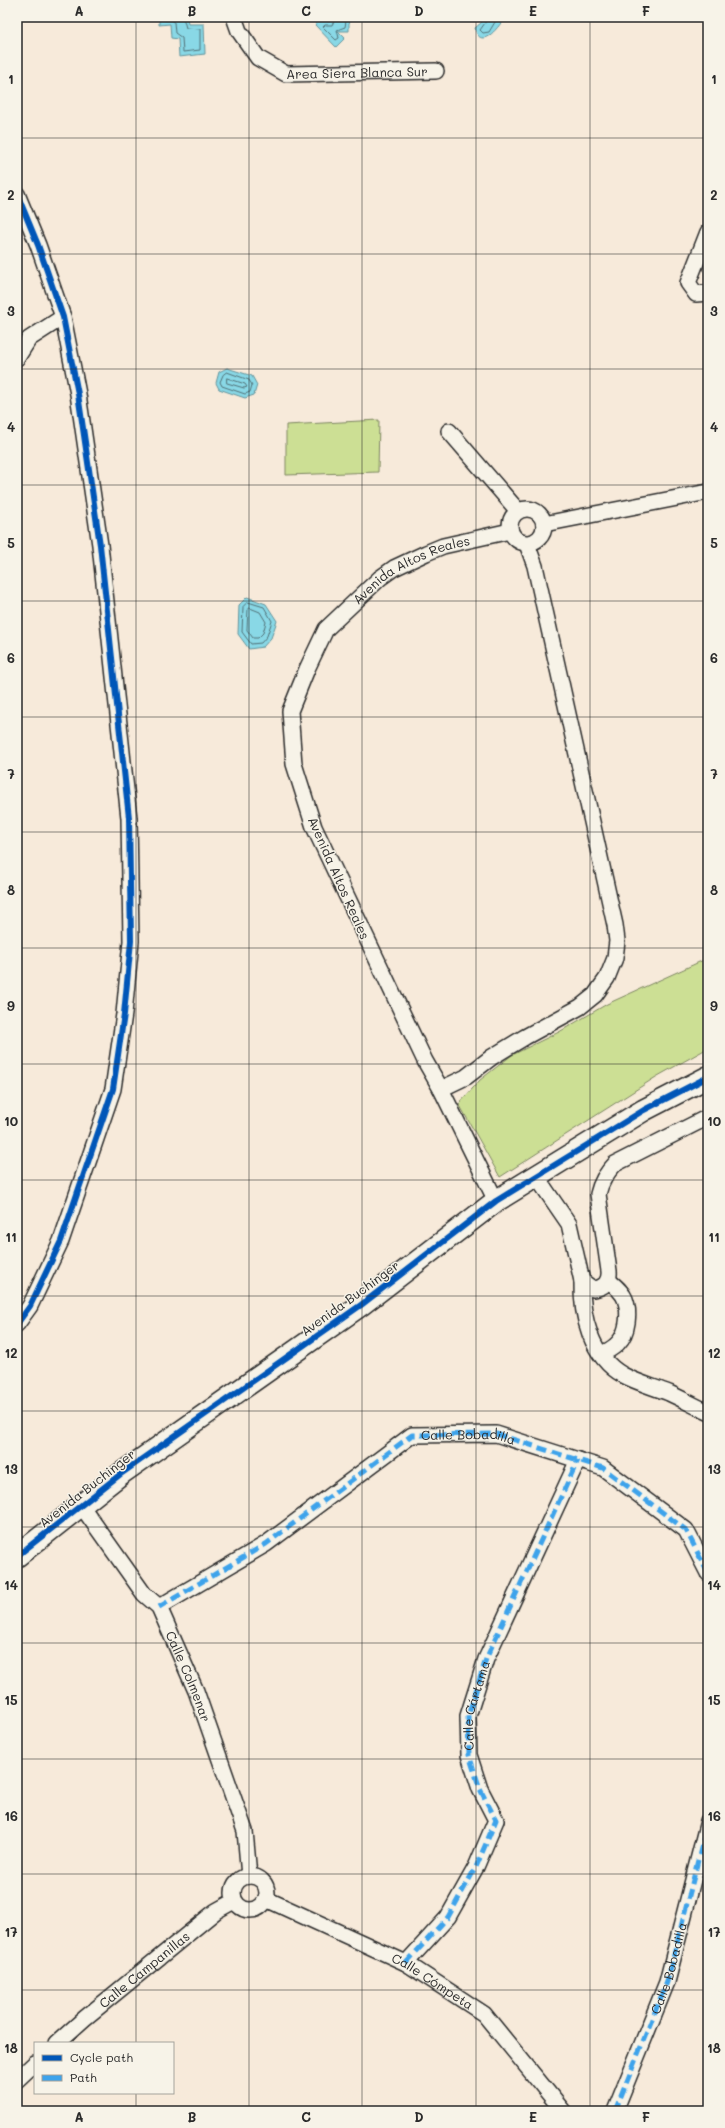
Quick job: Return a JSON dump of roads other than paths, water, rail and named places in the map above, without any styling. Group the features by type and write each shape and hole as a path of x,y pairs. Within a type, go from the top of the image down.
{"street":[{"name":"Area Siera Blanca Sur","path":"234,17 239,30 258,58 286,74 436,71"},
{"path":"17,194 38,245 63,317 78,394 100,545 129,818 131,941 124,1014 113,1089 61,1241 30,1306 17,1324"},
{"path":"708,232 688,283 696,294 708,293"},
{"path":"17,358 29,339 63,317"},
{"path":"449,431 518,511"},
{"path":"544,524 708,492"},
{"path":"530,509 535,510 543,519 544,524 544,530 538,540 527,544 516,540 510,531 511,519 518,511 530,509"},
{"name":"Avenida Altos Reales","path":"496,1201 441,1089 425,1061 314,827 294,764 290,711 307,669 326,629 380,578 394,568 426,552 443,546 510,531"},
{"path":"441,1089 466,1077 492,1057 580,1007 595,995 607,978 616,952 617,941 615,925 535,566 527,544"},
{"name":"Avenida Buchinger","path":"17,1556 122,1473 361,1306 496,1201 644,1110 708,1077"},
{"path":"582,1281 593,1289 602,1287 608,1280 610,1271 598,1194 601,1182 607,1172 615,1164 708,1117"},
{"path":"536,1176 569,1224 582,1281 582,1308 587,1330 602,1354 614,1368 623,1375 708,1412"},
{"path":"602,1354 618,1344 626,1328 628,1314 625,1298 608,1280"},
{"name":"Calle Bobadilla","path":"159,1607 266,1544 412,1435 496,1434 603,1468 686,1530 708,1573"},
{"name":"Calle Cártama","path":"406,1963 448,1917 476,1867 496,1820 480,1789 469,1755 468,1716 486,1659 578,1460"},
{"name":"Calle Colmenar","path":"75,1510 83,1508 144,1594 159,1607 196,1691 245,1831 248,1876"},
{"name":"Calle Bobadilla","path":"616,2111 666,1982 708,1821"},
{"path":"248,1876 259,1878 263,1882 268,1892 266,1900 260,1908 249,1911 238,1906 234,1901 233,1890 235,1884 243,1877 248,1876"},
{"name":"Calle Cómpeta","path":"266,1900 406,1963 484,2014 563,2111"},
{"name":"Calle Campanillas","path":"58,2042 85,2018 216,1911 234,1901"},
{"path":"17,2080 34,2064"}],"water":[{"path":"159,17 187,17 188,24 204,24 205,54 179,57 178,39 171,38 170,24 159,25"},
{"path":"323,17 329,22 333,17 362,17 359,19 353,18 349,23 349,31 338,31 345,38 336,47 315,25"},
{"path":"478,17 502,17 503,20 489,36 481,38 477,35 475,28 482,22 482,19"},
{"path":"227,368 252,376 257,385 254,395 245,398 219,389 216,383 219,372"},
{"path":"247,597 266,604 277,621 271,638 263,647 249,649 238,634 239,605"}]}
